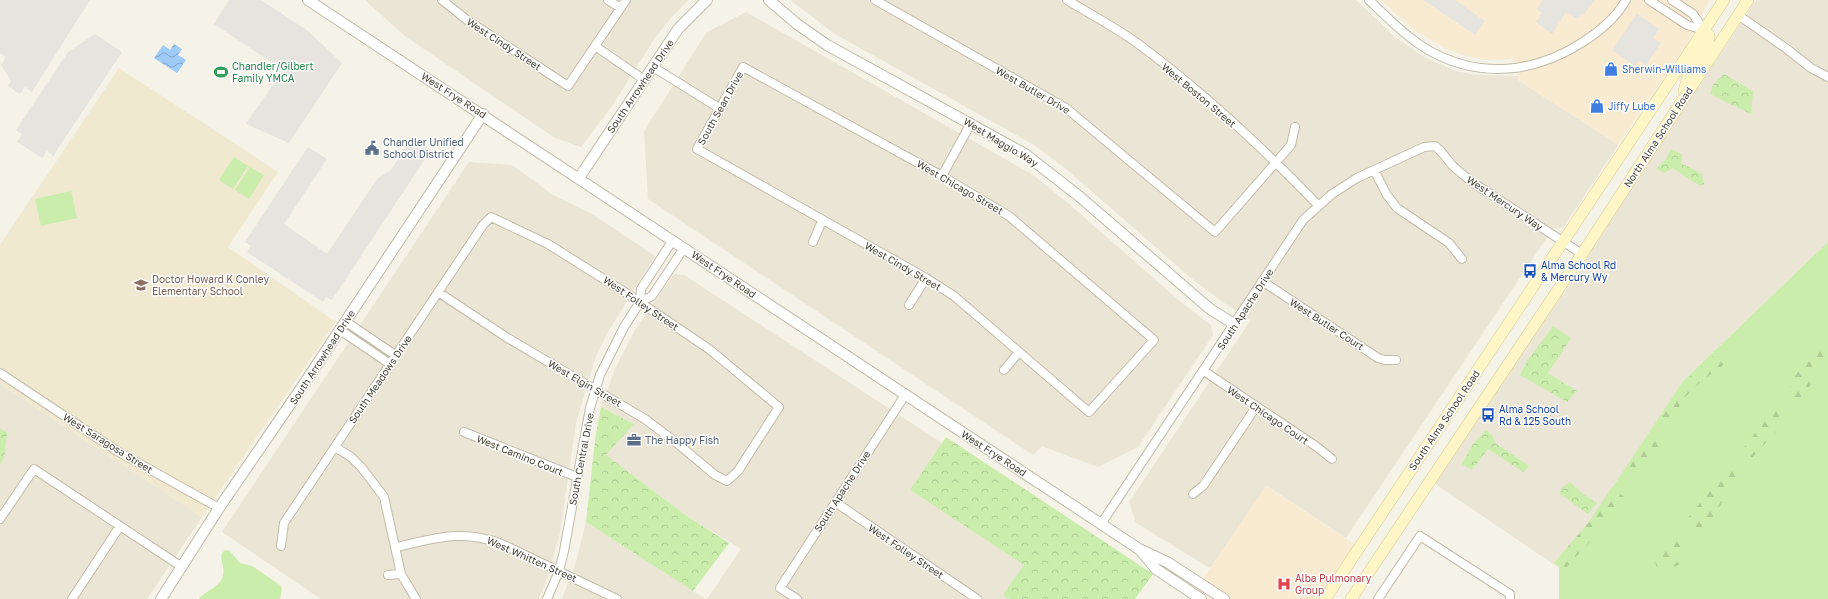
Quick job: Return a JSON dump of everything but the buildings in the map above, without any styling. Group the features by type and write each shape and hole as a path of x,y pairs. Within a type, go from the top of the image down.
{"main road":[{"name":"North Alma School Road","path":"1562,241 1724,0"},
{"name":"North Alma School Road","path":"1582,254 1748,0"},
{"path":"1680,103 1689,72 1708,43 1708,35 1704,30"},
{"name":"South Alma School Road","path":"1325,599 1562,241"},
{"path":"1351,599 1582,254"}],"street":[{"name":"West Frye Road","path":"308,0 483,114 1139,549 1167,562 1224,599"},
{"name":"West Cindy Street","path":"442,0 467,20 568,86 595,46"},
{"path":"608,0 621,8"},
{"path":"626,0 595,46 643,79"},
{"name":"South Arrowhead Drive","path":"579,178 643,79 653,67 678,29 707,0"},
{"name":"West Butler Drive","path":"875,0 1066,108 1215,232 1276,162"},
{"name":"West Boston Street","path":"1067,0 1136,43 1199,94 1276,162 1318,205"},
{"path":"1369,0 1403,32 1430,51 1464,65 1497,69 1537,65 1566,53 1593,36 1607,24 1621,9 1626,0"},
{"path":"1649,0 1687,25 1704,30"},
{"path":"1672,0 1693,14 1704,30"},
{"name":"West Maggio Way","path":"775,2 828,45 1025,154 1051,173 1210,309 1234,324"},
{"path":"1738,15 1811,68 1828,77"},
{"path":"653,67 719,108"},
{"name":"South Sean Drive","path":"697,149 743,67"},
{"name":"West Chicago Street","path":"743,67 942,176 1009,216 1154,340 1089,412"},
{"name":"South Arrowhead Drive","path":"160,599 219,508 340,330 483,114"},
{"path":"942,176 971,123"},
{"path":"1276,162 1291,145 1295,127"},
{"name":"West Mercury Way","path":"1434,146 1444,153 1450,163 1474,184 1582,254"},
{"name":"South Apache Drive","path":"1101,524 1303,220 1318,205 1357,178 1424,147 1434,146"},
{"name":"West Cindy Street","path":"697,149 822,221 926,278 954,296 1089,412"},
{"path":"1374,170 1387,195 1397,208 1449,243 1462,259"},
{"name":"South Meadows Drive","path":"281,546 284,523 483,225 491,217"},
{"name":"West Folley Street","path":"491,217 548,244 640,302 709,349 779,407 738,472 727,481"},
{"path":"813,242 822,221"},
{"name":"South Central Drive","path":"547,599 559,571 590,408 600,375 610,353 640,302 641,289 673,240"},
{"name":"South Central Drive","path":"640,302 652,296 684,248"},
{"path":"909,305 926,278"},
{"name":"West Butler Court","path":"1262,281 1378,358 1385,360 1396,360"},
{"name":"West Elgin Street","path":"438,292 506,337 645,419 678,444 715,476 727,481"},
{"path":"345,321 395,356"},
{"path":"340,330 390,364"},
{"path":"1004,370 1019,352"},
{"name":"West Chicago Court","path":"1204,371 1317,447 1332,459"},
{"name":"West Saragosa Street","path":"0,373 117,451 219,508"},
{"name":"South Apache Drive","path":"797,599 780,588 905,395"},
{"path":"1193,494 1203,486 1256,407"},
{"name":"West Camino Court","path":"464,432 577,477"},
{"path":"335,447 351,457 362,468 384,496 402,574 416,599"},
{"path":"0,519 34,469 182,567"},
{"name":"West Folley Street","path":"835,502 977,599"},
{"path":"72,599 120,526"},
{"name":"West Whitten Street","path":"397,547 450,535 485,537 617,599"},
{"path":"1378,599 1420,536 1510,596"},
{"name":"West Frye Road","path":"1139,549 1156,569 1201,599"},
{"path":"388,575 402,574"}],"shaded area":[{"path":"0,0 90,0 32,92 25,87 20,94 8,86 11,81 1,65 6,57 0,53"},
{"path":"229,0 261,0 308,31 342,63 289,143 246,124 283,70 214,24"},
{"path":"365,0 688,0 669,20 655,38 612,106 581,147 555,138 405,36"},
{"path":"790,0 1356,0 1395,37 1426,58 1456,71 1476,75 1518,76 1518,80 1618,145 1564,226 1559,229 1554,227 1346,538 1267,486 1210,568 1136,523 1129,502 1251,320 1224,303 1191,278 1065,168 1034,145 835,34"},
{"path":"1381,0 1710,0 1688,42 1618,145 1518,80 1513,59 1486,60 1463,55 1446,49 1414,30"},
{"path":"1423,0 1455,0 1485,21 1475,35"},
{"path":"1543,0 1594,0 1583,16 1581,15 1578,19 1566,12 1552,34 1536,22 1542,13 1537,9"},
{"path":"1756,0 1828,0 1828,242 1683,381 1559,568 1434,483 1525,348 1580,270 1596,241"},
{"path":"746,12 1033,175 1069,204 1182,303 1211,325 1213,335 1138,447 1098,467 1042,446 1033,455 648,199 644,131 707,32"},
{"path":"1637,14 1659,29 1653,38 1661,43 1646,65 1639,60 1635,66 1612,50"},
{"path":"95,34 122,52 53,156 47,151 42,158 17,142 22,134 16,130 68,52"},
{"name":"Doctor Howard K Conley Elementary School","path":"119,68 278,172 228,247 336,322 202,517 0,384 0,245"},
{"path":"412,137 431,150 332,300 326,297 323,302 247,252 251,246 245,242 308,147 327,159 284,224 327,254 377,179 391,170"},
{"path":"469,162 512,165 553,195 592,214 655,256 609,330 596,356 576,423 560,533 548,576 539,599 321,599 222,532"},
{"path":"674,274 684,275 942,443 910,490 1024,565 1004,595 1009,599 707,599 741,549 684,514 606,455 634,424 601,407 615,369 635,330"},
{"path":"0,384 202,517 147,599 0,599"},
{"path":"1266,486 1359,547 1325,599 1224,599 1200,583"},
{"path":"586,522 705,599 562,599 576,562"}],"green space":[{"path":"1724,74 1753,91 1751,114 1710,94 1713,85"},
{"path":"1671,149 1682,154 1681,163 1702,174 1704,184 1700,186 1673,168 1665,173 1656,169 1666,159"},
{"path":"234,157 248,166 233,189 219,180"},
{"path":"250,167 264,175 249,199 235,190"},
{"path":"71,191 77,218 41,226 35,199"},
{"path":"1828,242 1828,599 1559,599 1559,568 1683,381"},
{"path":"1553,326 1571,338 1548,373 1577,391 1567,402 1520,375 1527,361"},
{"path":"1828,334 1828,345 1824,362 1817,376 1800,399 1785,399 1792,380 1804,364 1815,359 1821,349 1824,336"},
{"path":"1721,349 1731,359 1703,380 1684,398 1667,429 1659,428 1659,420 1685,381"},
{"path":"601,407 634,424 606,455 684,514 729,543 693,591 586,522 595,440"},
{"path":"1774,408 1782,410 1785,422 1749,461 1744,448"},
{"path":"0,428 7,433 4,457 0,465"},
{"path":"1486,430 1492,435 1495,443 1529,466 1523,472 1488,449 1472,470 1462,464 1473,444"},
{"path":"1654,434 1664,452 1641,469 1641,481 1628,470 1642,446"},
{"path":"946,437 1153,574 1135,599 1009,599 1003,595 1024,565 910,490"},
{"path":"1732,465 1742,472 1706,527 1689,528 1685,521"},
{"path":"1570,482 1583,494 1597,503 1588,514 1560,494 1561,488"},
{"path":"1612,487 1628,500 1564,570 1554,563 1589,522"},
{"path":"1675,537 1680,538 1680,548 1685,562 1669,569 1656,566 1655,557"},
{"path":"225,550 230,551 240,563 252,566 280,585 282,588 280,599 199,599 217,585 222,579 222,553"}],"water":[{"path":"174,44 182,49 178,55 186,60 177,73 154,58 163,45 170,50"}],"place":[{"name":"Sherwin-Williams","path":"1611,69"},
{"name":"Chandler/Gilbert Family YMCA","path":"221,72"},
{"name":"Jiffy Lube","path":"1597,106"},
{"name":"Chandler Unified School District","path":"372,148"},
{"name":"Alma School Rd & Mercury Wy","path":"1530,271"},
{"name":"Doctor Howard K Conley Elementary School","path":"141,285"},
{"name":"Alma School Rd & 125 South","path":"1488,415"},
{"name":"The Happy Fish","path":"634,440"},
{"name":"Alba Pulmonary Group","path":"1284,584"}]}
